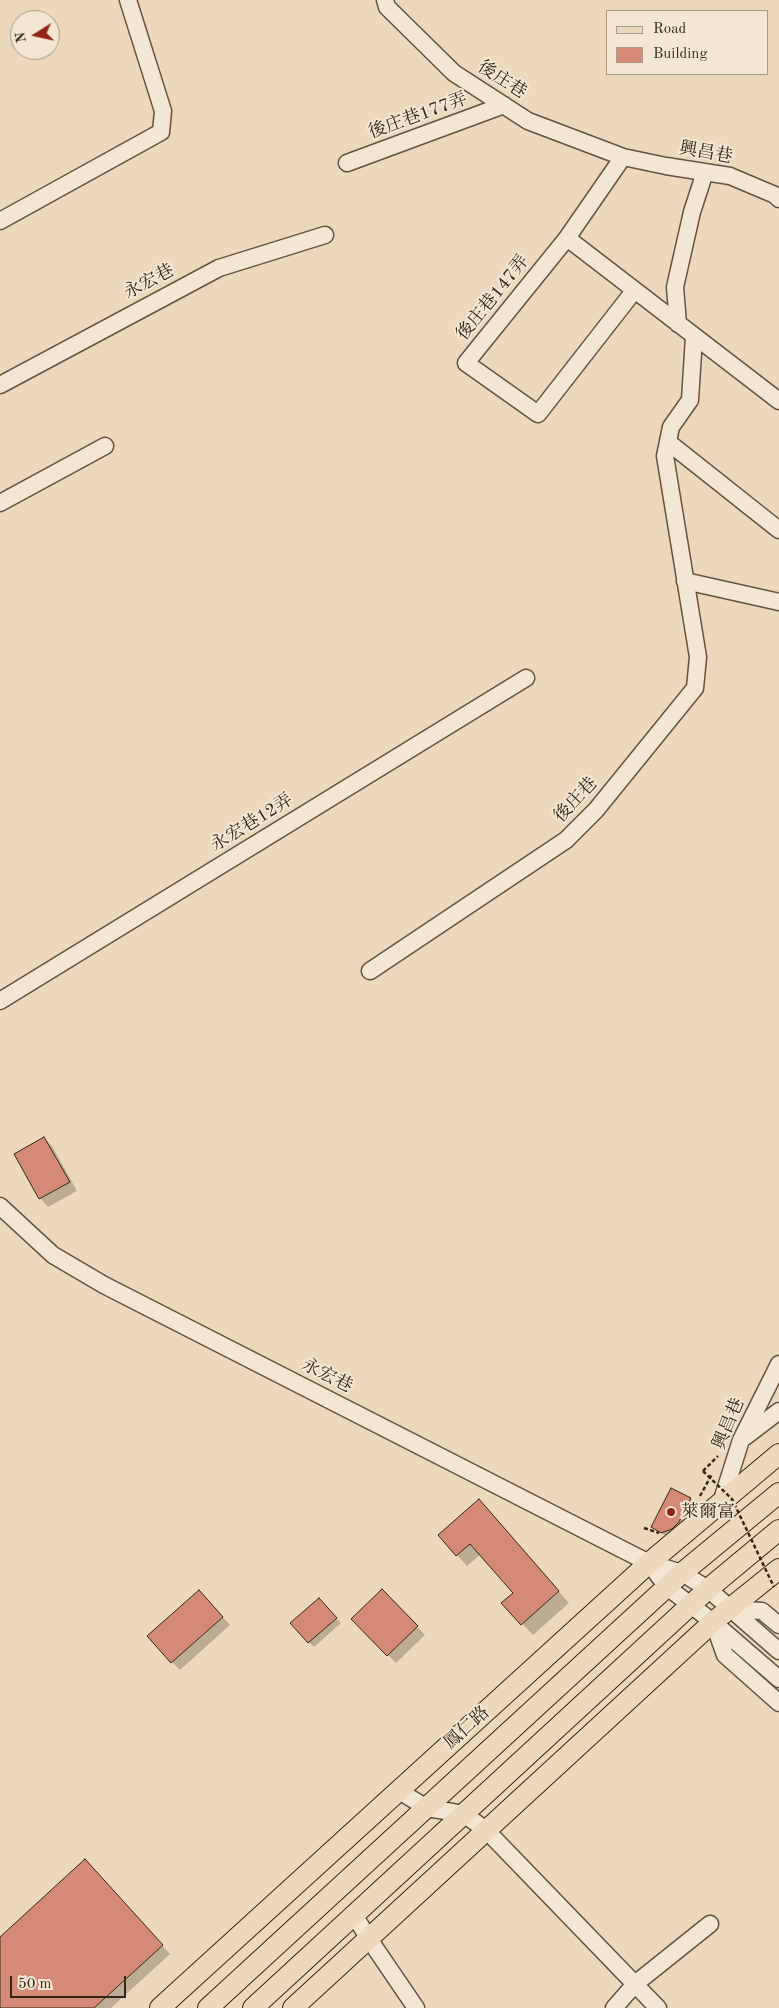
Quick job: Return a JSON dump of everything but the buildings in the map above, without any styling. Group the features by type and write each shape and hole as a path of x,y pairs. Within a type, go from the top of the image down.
{"main road":[{"name":"鳳仁路","path":"160,2008 649,1563 779,1454"},
{"name":"鳳仁路","path":"208,2008 682,1573 779,1493"},
{"path":"253,2008 708,1589 779,1530"},
{"path":"293,2008 713,1622 777,1578"}],"street":[{"path":"0,221 161,132 163,110 128,0"},
{"name":"後庄巷","path":"385,0 387,7 454,73 528,121 623,157"},
{"name":"後庄巷177弄","path":"347,163 504,105"},
{"name":"興昌巷","path":"623,157 730,176 775,195 779,199"},
{"name":"後庄巷147弄","path":"623,157 567,238 466,363 538,414 634,290"},
{"path":"678,324 675,287 692,212 705,172"},
{"name":"永宏巷","path":"0,385 219,268 325,235"},
{"path":"567,238 694,337 779,400"},
{"name":"後庄巷","path":"370,971 566,840 596,810 695,688 698,657 665,456 671,427 690,400 694,337"},
{"path":"668,442 779,530"},
{"path":"0,503 104,446"},
{"path":"685,581 779,602"},
{"name":"永宏巷12弄","path":"0,1001 526,678"},
{"name":"永宏巷","path":"0,1206 53,1255 104,1285 649,1563 682,1573 708,1589 779,1651"},
{"name":"興昌巷","path":"720,1503 741,1440 779,1364"},
{"path":"741,1440 779,1411"},
{"path":"649,1563 667,1587 713,1622 779,1679"},
{"path":"730,1609 762,1611 779,1626"},
{"path":"713,1622 725,1655 779,1703"},
{"path":"398,1791 427,1808 464,1814 487,1831 658,2008"},
{"path":"354,1915 368,1939 416,2008"},
{"path":"614,2008 635,1984 710,1924"}],"path":[{"path":"724,1450 703,1471 732,1499 777,1578"},
{"path":"697,1501 716,1468"},
{"path":"644,1528 666,1535"}],"place":[{"name":"萊爾富","path":"671,1512"}]}
